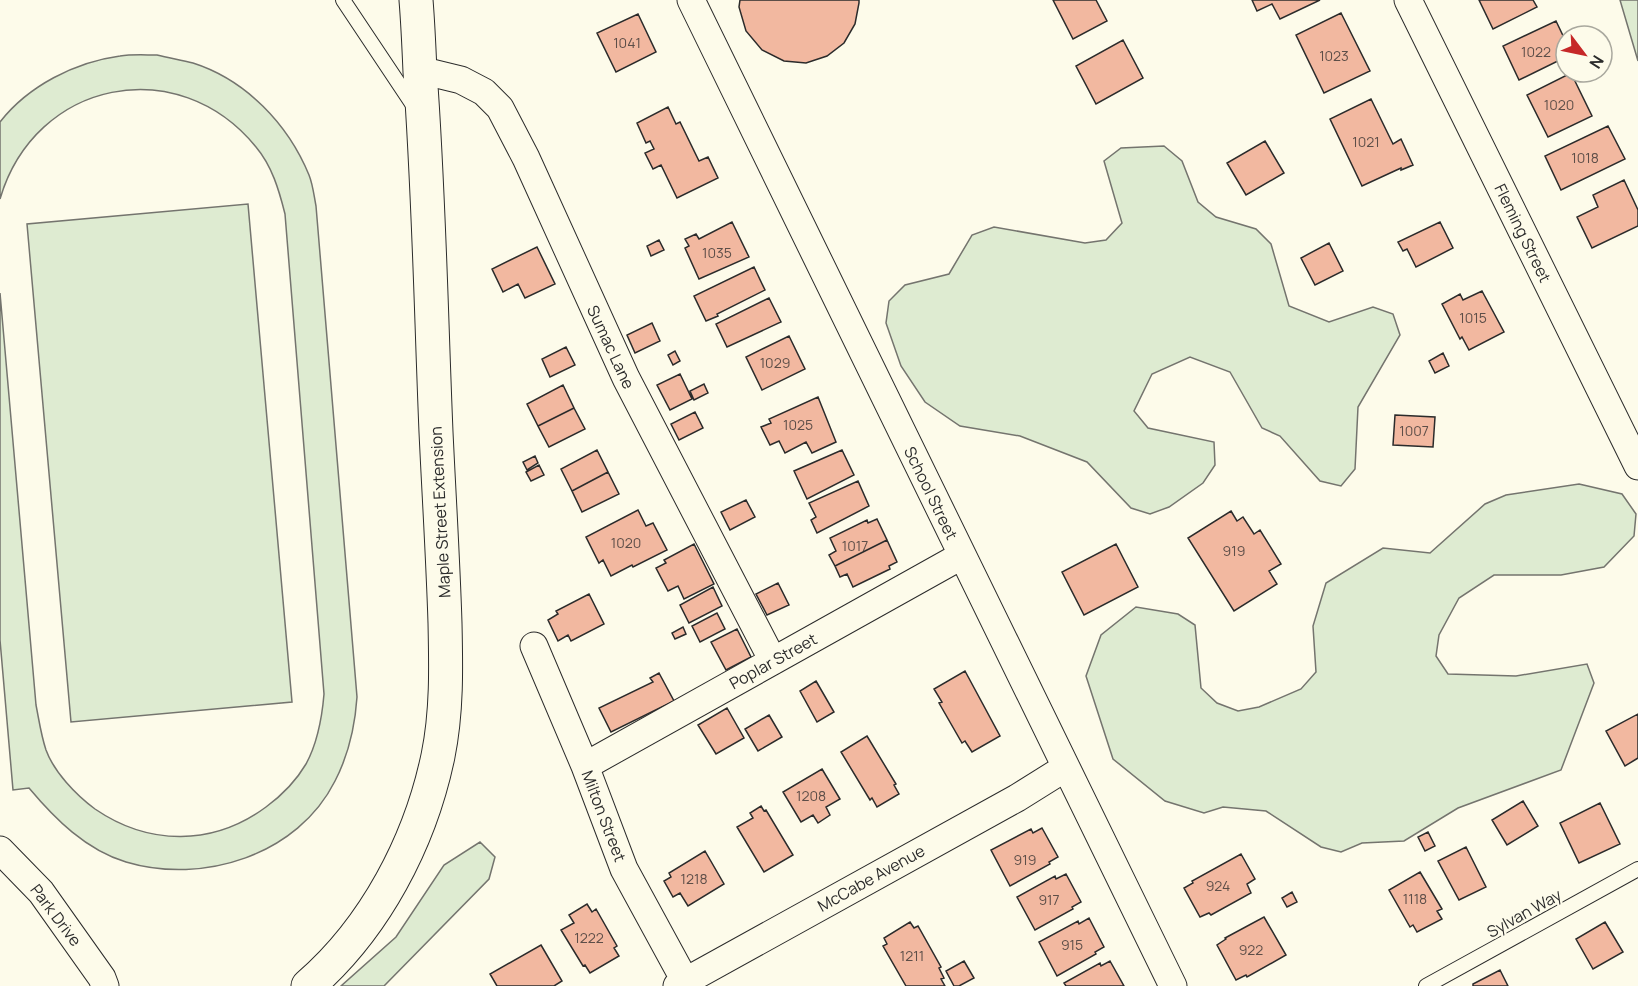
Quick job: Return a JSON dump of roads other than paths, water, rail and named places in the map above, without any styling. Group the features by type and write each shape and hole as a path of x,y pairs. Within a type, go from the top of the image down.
{"street":[{"name":"Maple Street Extension","path":"309,986 342,952 364,923 385,892 402,860 429,793 442,728 446,688 444,582 424,121 416,0"},
{"name":"School Street","path":"691,0 1173,986"},
{"name":"Fleming Street","path":"1408,0 1638,466"},
{"name":"Sumac Lane","path":"420,70 461,80 484,92 500,108 626,378 773,661"},
{"name":"Poplar Street","path":"585,766 961,556"},
{"name":"Milton Street","path":"534,646 585,766 624,869 681,984"},
{"name":"McCabe Avenue","path":"681,984 1017,798 1065,768"},
{"name":"Park Drive","path":"0,850 41,892 102,978 105,986"}],"lane":[{"path":"342,0 424,121"},
{"name":"Sylvan Way","path":"1426,986 1638,869"}]}
